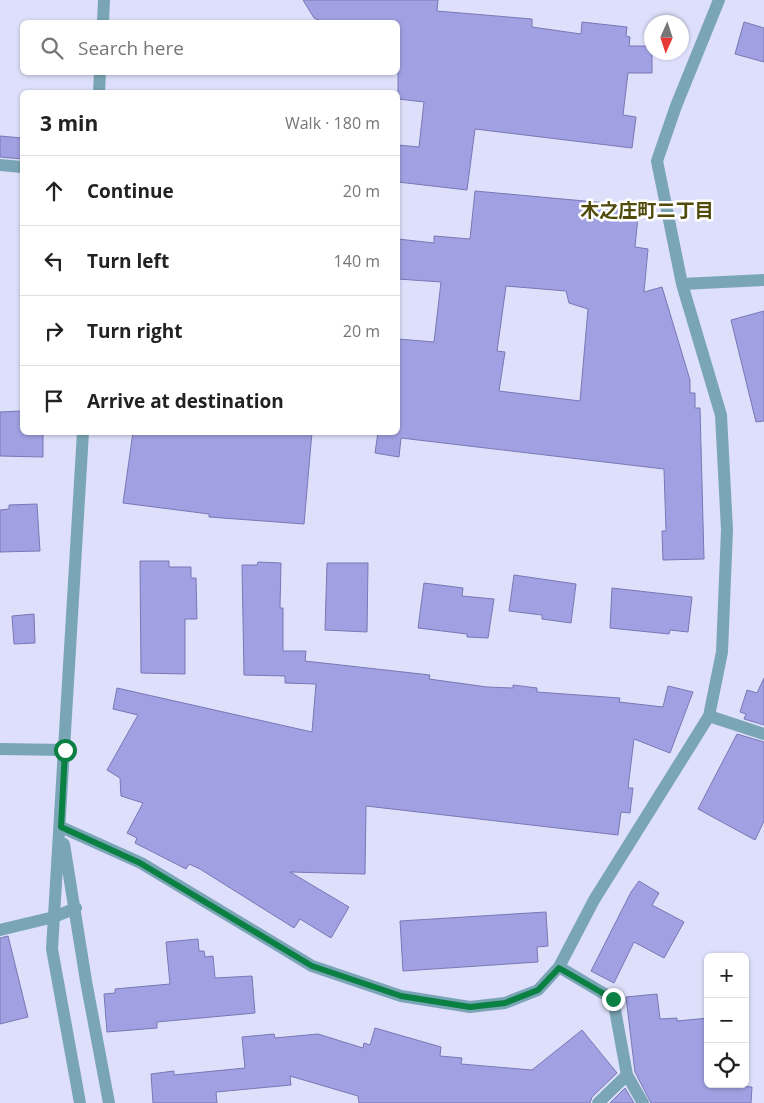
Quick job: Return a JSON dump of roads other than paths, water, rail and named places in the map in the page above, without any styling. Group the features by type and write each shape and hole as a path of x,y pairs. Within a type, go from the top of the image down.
{"street":[{"path":"103,20 104,0"},
{"path":"61,827 140,863 312,966 401,996 470,1007 505,1003 538,990 559,968 594,900 710,716 722,652 727,530 722,416 682,284 657,161 676,106 719,0"},
{"path":"100,75 100,90"},
{"path":"0,165 20,167"},
{"path":"682,284 764,280"},
{"path":"80,1103 52,950 61,827 83,435"},
{"path":"710,716 764,734"},
{"path":"0,749 65,750"},
{"path":"61,827 76,908 86,981 109,1103"},
{"path":"0,930 54,917 76,908"},
{"path":"559,968 613,999 627,1075 643,1103"},
{"path":"598,1103 627,1075"}],"district":[{"name":"木之庄町二丁目","path":"647,210"}]}
